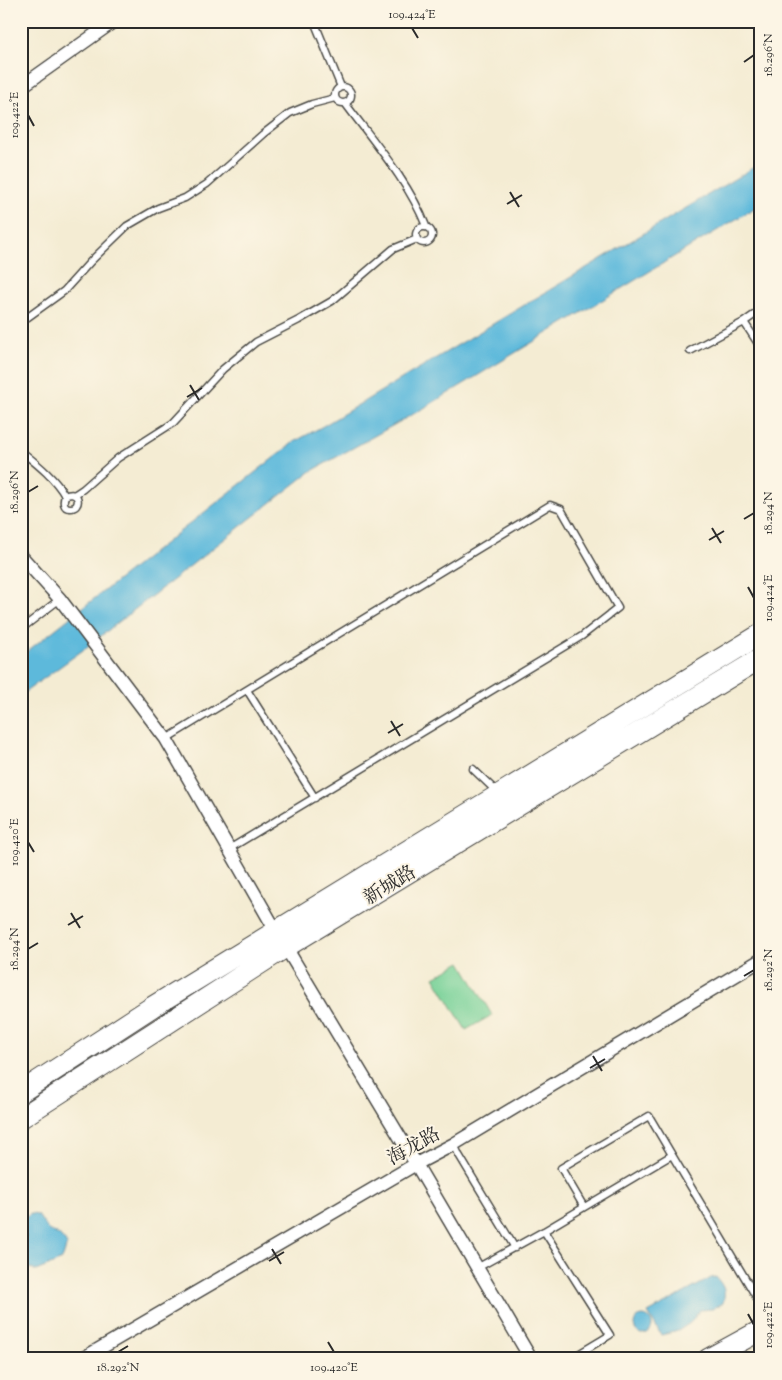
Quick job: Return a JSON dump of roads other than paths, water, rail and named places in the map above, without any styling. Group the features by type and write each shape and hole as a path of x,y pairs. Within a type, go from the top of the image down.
{"main road":[{"name":"新城路","path":"21,1118 281,939 499,794 761,634"},
{"name":"新城路","path":"21,1092 152,1007 281,939 761,658"},
{"path":"708,1359 761,1330"}],"street":[{"path":"21,87 114,21"},
{"path":"21,556 60,599 166,739 281,939 532,1359"},
{"name":"海龙路","path":"82,1359 416,1164 454,1144 761,960"}],"lane":[{"path":"314,21 342,87"},
{"path":"344,86 350,89 352,94 350,100 345,103 339,102 335,98 335,92 338,88 344,86"},
{"path":"21,322 64,291 127,226 158,208 185,198 207,184 263,134 290,113 312,104 335,98"},
{"path":"345,103 404,184 426,226 430,228 432,232 430,241 420,242 417,239 417,230 426,226"},
{"path":"65,496 83,489 118,458 173,423 224,370 256,342 300,320 332,301 393,249 417,239"},
{"path":"690,351 744,322 761,310"},
{"path":"744,322 761,348"},
{"path":"21,451 60,488 65,496 63,500 64,505 68,508 76,506 78,502 74,494"},
{"path":"166,739 550,506 561,509 618,608 582,636 229,849"},
{"path":"21,629 60,599"},
{"path":"247,690 314,798"},
{"path":"473,769 499,794"},
{"path":"584,1207 561,1168 649,1116 761,1306"},
{"path":"454,1144 515,1248"},
{"path":"477,1268 515,1248 672,1155"},
{"path":"544,1231 610,1335 570,1359"}],"water":[{"path":"761,163 761,204 424,408 310,472 83,650 21,695 21,656 294,442"},
{"path":"31,1214 38,1215 48,1230 59,1235 67,1244 62,1260 36,1271 27,1267 22,1257 26,1236 22,1230 23,1219"},
{"path":"716,1277 724,1289 723,1303 712,1309 700,1310 690,1323 678,1331 661,1335 648,1313"},
{"path":"643,1316 649,1319 652,1325 649,1331 643,1334 637,1331 634,1325 637,1319"}]}
